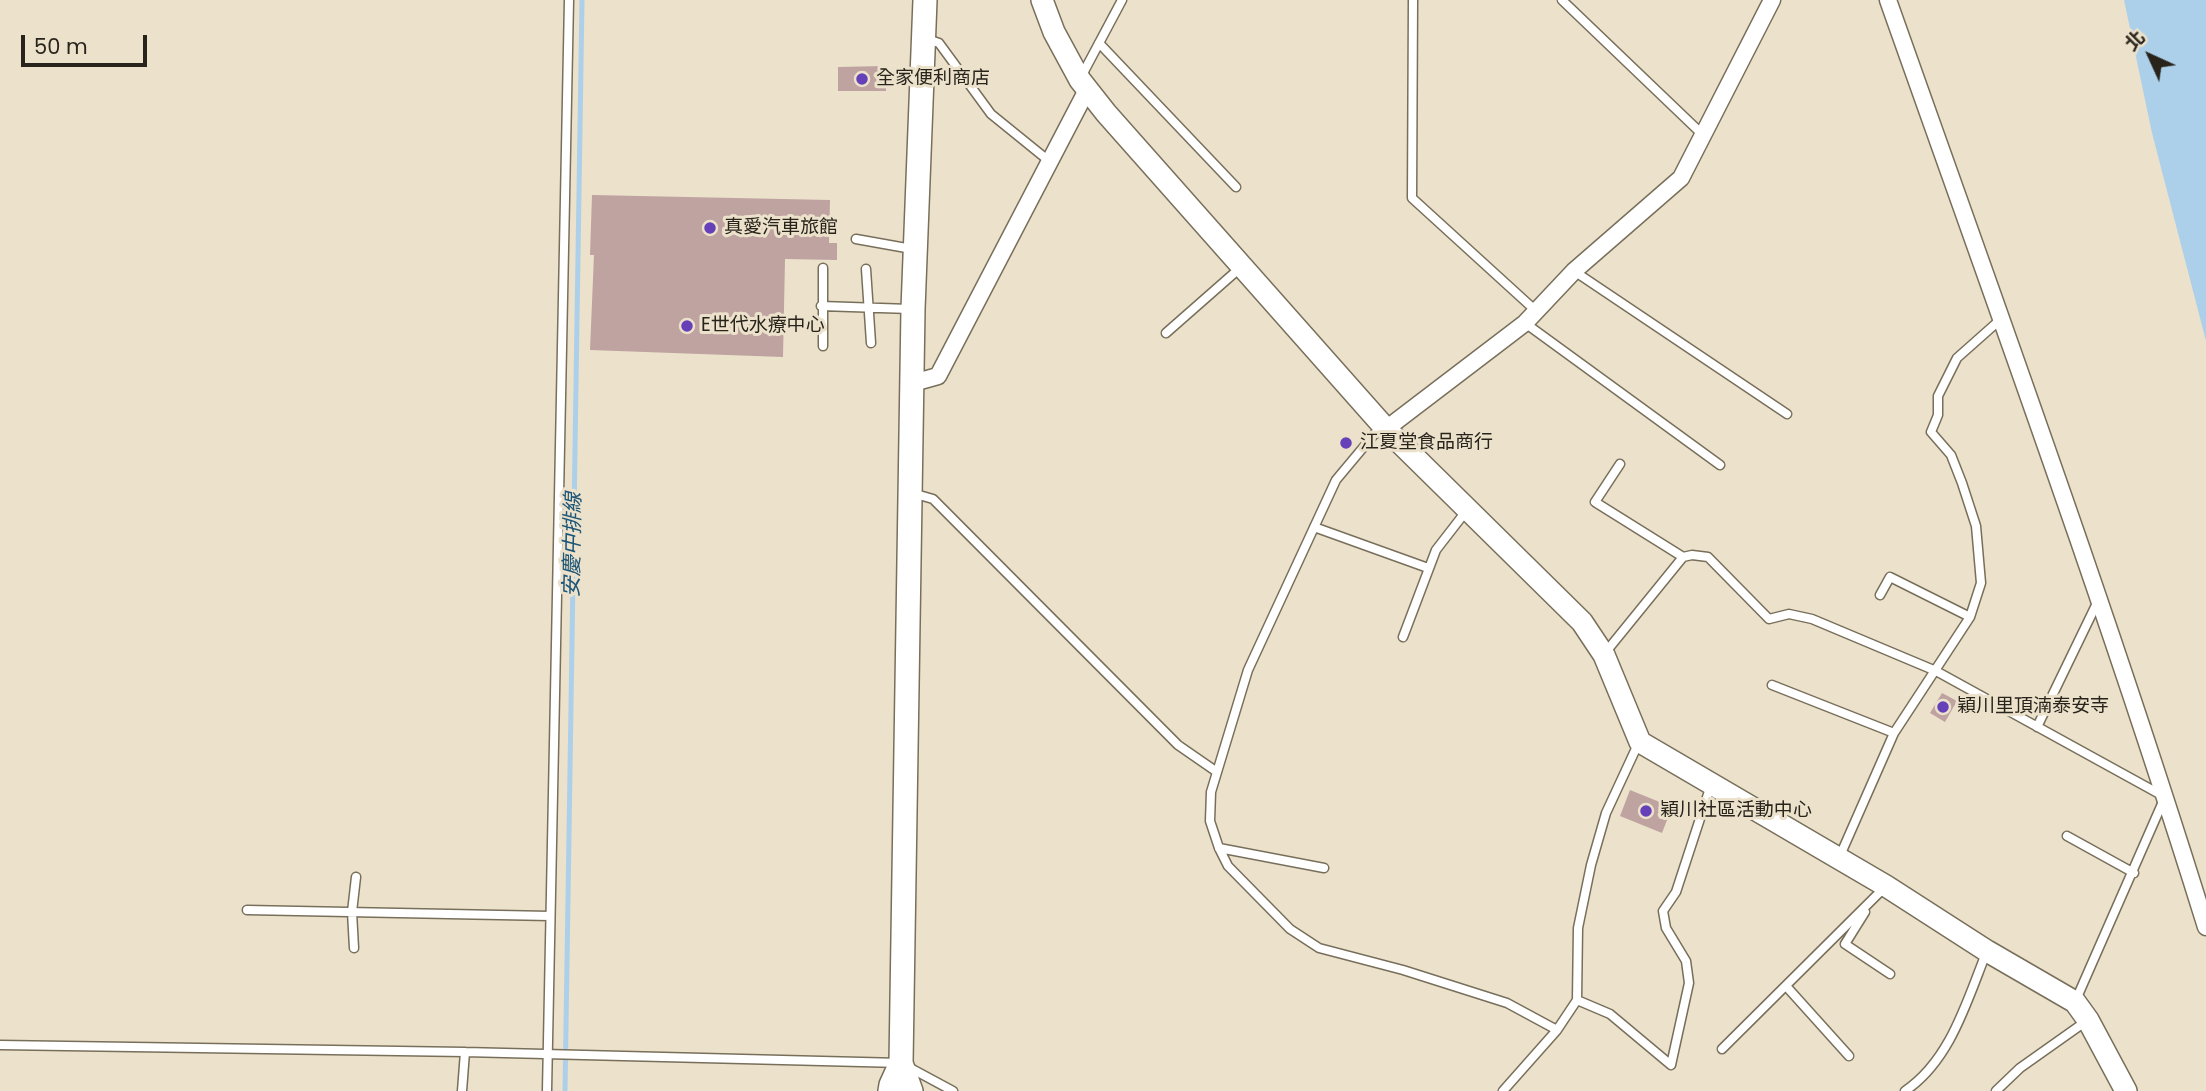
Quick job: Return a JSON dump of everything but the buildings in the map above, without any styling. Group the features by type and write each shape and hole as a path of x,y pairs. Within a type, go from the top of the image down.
{"main road":[{"path":"911,1091 901,1063 913,309 925,0"},
{"path":"890,1091 901,1063"}],"street":[{"path":"1042,0 1054,32 1084,84 1106,113 1384,427 1582,622 1604,654 1639,740 1839,858 1880,892 2075,1002 2088,1020 2126,1091"},
{"path":"1384,427 1530,317 1574,271 1681,178 1772,0"},
{"path":"1888,0 2098,601 2206,927"},
{"path":"913,383 938,376 1049,161 1084,84"}],"lane":[{"path":"547,1091 569,0"},
{"path":"1084,84 1099,43 1122,0"},
{"path":"1413,0 1412,198 1530,317 1720,465"},
{"path":"1562,0 1703,135"},
{"path":"924,38 939,43 991,114 1049,161"},
{"path":"1099,43 1236,187"},
{"path":"856,239 917,249"},
{"path":"1166,333 1242,266"},
{"path":"823,268 823,346"},
{"path":"866,269 871,343"},
{"path":"1574,271 1787,414"},
{"path":"821,306 913,309"},
{"path":"1839,858 1894,733 1969,617 1982,583 1976,526 1951,455 1931,432 1938,415 1938,396 1957,358 2001,319"},
{"path":"1384,427 1336,480 1248,670 1210,792 1210,821 1228,866 1290,929 1319,948 1403,970 1507,1003 1557,1030"},
{"path":"1620,464 1595,502 1683,557"},
{"path":"910,492 933,499 1178,745 1217,772"},
{"path":"1404,637 1436,550 1468,510"},
{"path":"1314,527 1428,568"},
{"path":"1604,654 1683,557 1708,557 1769,619 1789,614 1812,619 1936,671 2165,797 2134,873 2075,1002"},
{"path":"1880,595 1890,577 1969,617"},
{"path":"2037,727 2098,601"},
{"path":"1772,685 1894,733"},
{"path":"1503,1091 1557,1030 1577,1000 1578,928 1591,865 1606,813 1639,740"},
{"path":"1577,1000 1610,1014 1671,1065 1689,983 1686,961 1665,928 1663,911 1676,892 1712,783"},
{"path":"2067,836 2134,873"},
{"path":"1219,848 1324,868"},
{"path":"354,948 352,912 356,877"},
{"path":"1880,892 1846,944 1890,974"},
{"path":"1722,1049 1880,892"},
{"path":"247,910 550,916"},
{"path":"1905,1091 1915,1085 1936,1062 1955,1029 1987,951"},
{"path":"1786,986 1849,1056"},
{"path":"1996,1091 2020,1068 2088,1020"},
{"path":"0,1045 464,1052 901,1063 953,1091"},
{"path":"462,1091 464,1052"}],"water":[{"path":"2124,0 2206,0 2206,341 2152,133"}],"waterway":[{"name":"安慶中排線","path":"565,1091 582,0"}],"place":[{"name":"全家便利商店","path":"862,79"},
{"name":"真愛汽車旅館","path":"710,228"},
{"name":"E世代水療中心","path":"687,326"},
{"name":"江夏堂食品商行","path":"1346,443"},
{"name":"穎川里頂湳泰安寺","path":"1943,707"},
{"name":"穎川社區活動中心","path":"1646,811"}]}
